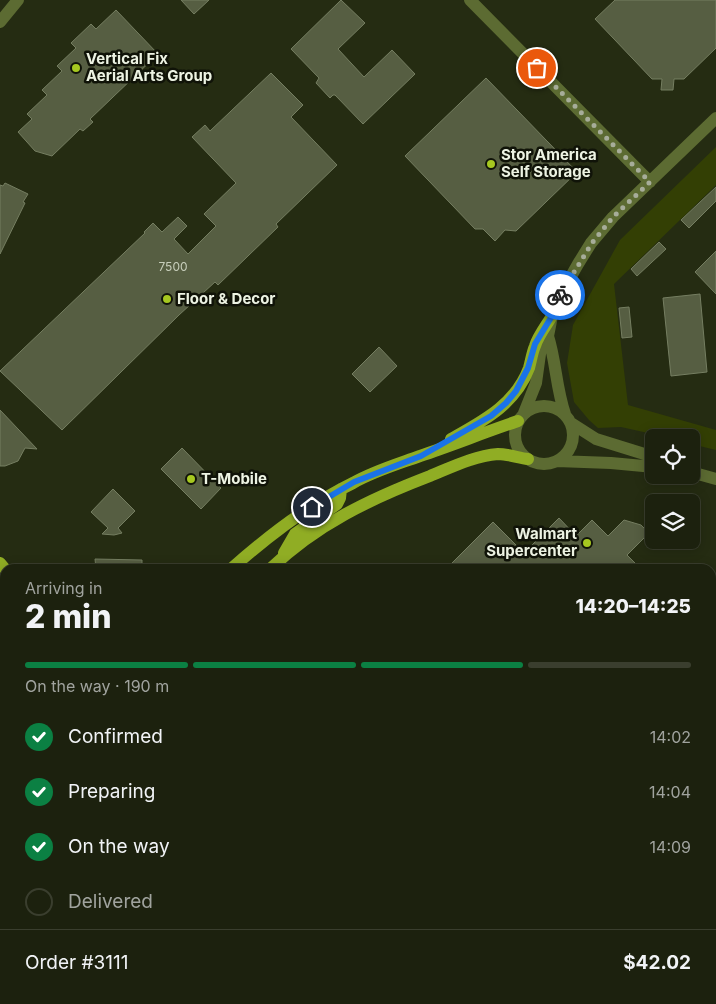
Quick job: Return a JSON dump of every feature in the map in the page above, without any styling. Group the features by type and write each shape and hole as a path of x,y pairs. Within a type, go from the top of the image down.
{"main road":[{"path":"421,456 491,416 506,403 526,374 535,344 552,316"},
{"path":"236,564 251,550 288,523 341,489 387,468 521,417"},
{"path":"275,564 327,524 368,501 475,457 500,454 528,460"},
{"path":"283,556 295,534 337,504 341,489"}],"street":[{"path":"0,22 18,0"},
{"path":"470,0 650,182"},
{"path":"548,336 553,352 558,394 574,432 570,449 564,456 547,464 528,460 517,446 515,429 536,383 541,346 548,336 557,301 592,243 613,217 716,118"},
{"path":"521,417 531,408 549,405 558,408 596,439 645,454"},
{"path":"556,461 645,466"},
{"path":"700,474 716,478"}],"green space":[{"path":"716,147 716,185 614,284 628,405 716,430 716,450 700,446 700,429 645,429 645,432 621,427 598,428 574,402 567,363 573,325 620,240"}],"building":[{"path":"181,0 209,0 194,14"},
{"path":"341,0 365,23 338,49 364,77 392,50 415,74 363,124 335,95 330,98 316,83 319,78 291,49"},
{"path":"615,0 716,0 716,48 684,79 674,79 673,90 661,90 662,79 652,79 595,19"},
{"path":"116,10 158,54 90,119 93,122 83,131 80,129 52,156 35,151 18,132 32,119 27,114 47,95 42,90 62,71 57,66 76,48 71,43 91,24 96,29"},
{"path":"271,73 303,105 291,117 337,165 276,224 278,227 218,285 215,282 179,315 62,430 0,371 145,233 153,223 162,232 178,217 187,226 174,239 188,254 216,226 204,214 236,183 192,137 205,125 210,131"},
{"name":"Stor America Self Storage","path":"486,78 577,172 516,231 505,230 495,241 483,229 475,229 405,156"},
{"path":"5,183 28,194 0,254 0,185 3,186"},
{"path":"716,187 716,201 689,228 681,220"},
{"path":"659,242 666,249 637,276 631,269"},
{"path":"716,251 716,294 695,272"},
{"path":"700,294 707,372 671,376 663,298"},
{"path":"629,307 632,337 622,338 619,308"},
{"path":"379,347 397,366 370,392 352,374"},
{"path":"0,410 37,449 25,448 18,461 5,466 0,466"},
{"name":"T-Mobile","path":"182,448 221,488 201,509 161,469"},
{"path":"113,489 135,511 118,528 122,533 114,535 102,534 108,528 91,512"},
{"name":"Walmart Supercenter","path":"559,518 576,536 592,520 608,536 624,520 641,525 645,529 645,537 627,555 636,564 451,564 493,522 524,553"},
{"path":"95,559 142,560 142,564 96,564"}],"way so far":[{"path":"537,68 650,182 613,217 592,243 560,295"}],"place":[{"name":"Vertical Fix Aerial Arts Group","path":"76,68"},
{"name":"Stor America Self Storage","path":"491,164"},
{"name":"Floor & Decor","path":"167,299"},
{"name":"T-Mobile","path":"191,479"},
{"name":"Walmart Supercenter","path":"587,543"}],"route":[{"path":"312,507 354,482 421,456 491,416 516,391 528,368 535,344 552,316 560,295"}]}
